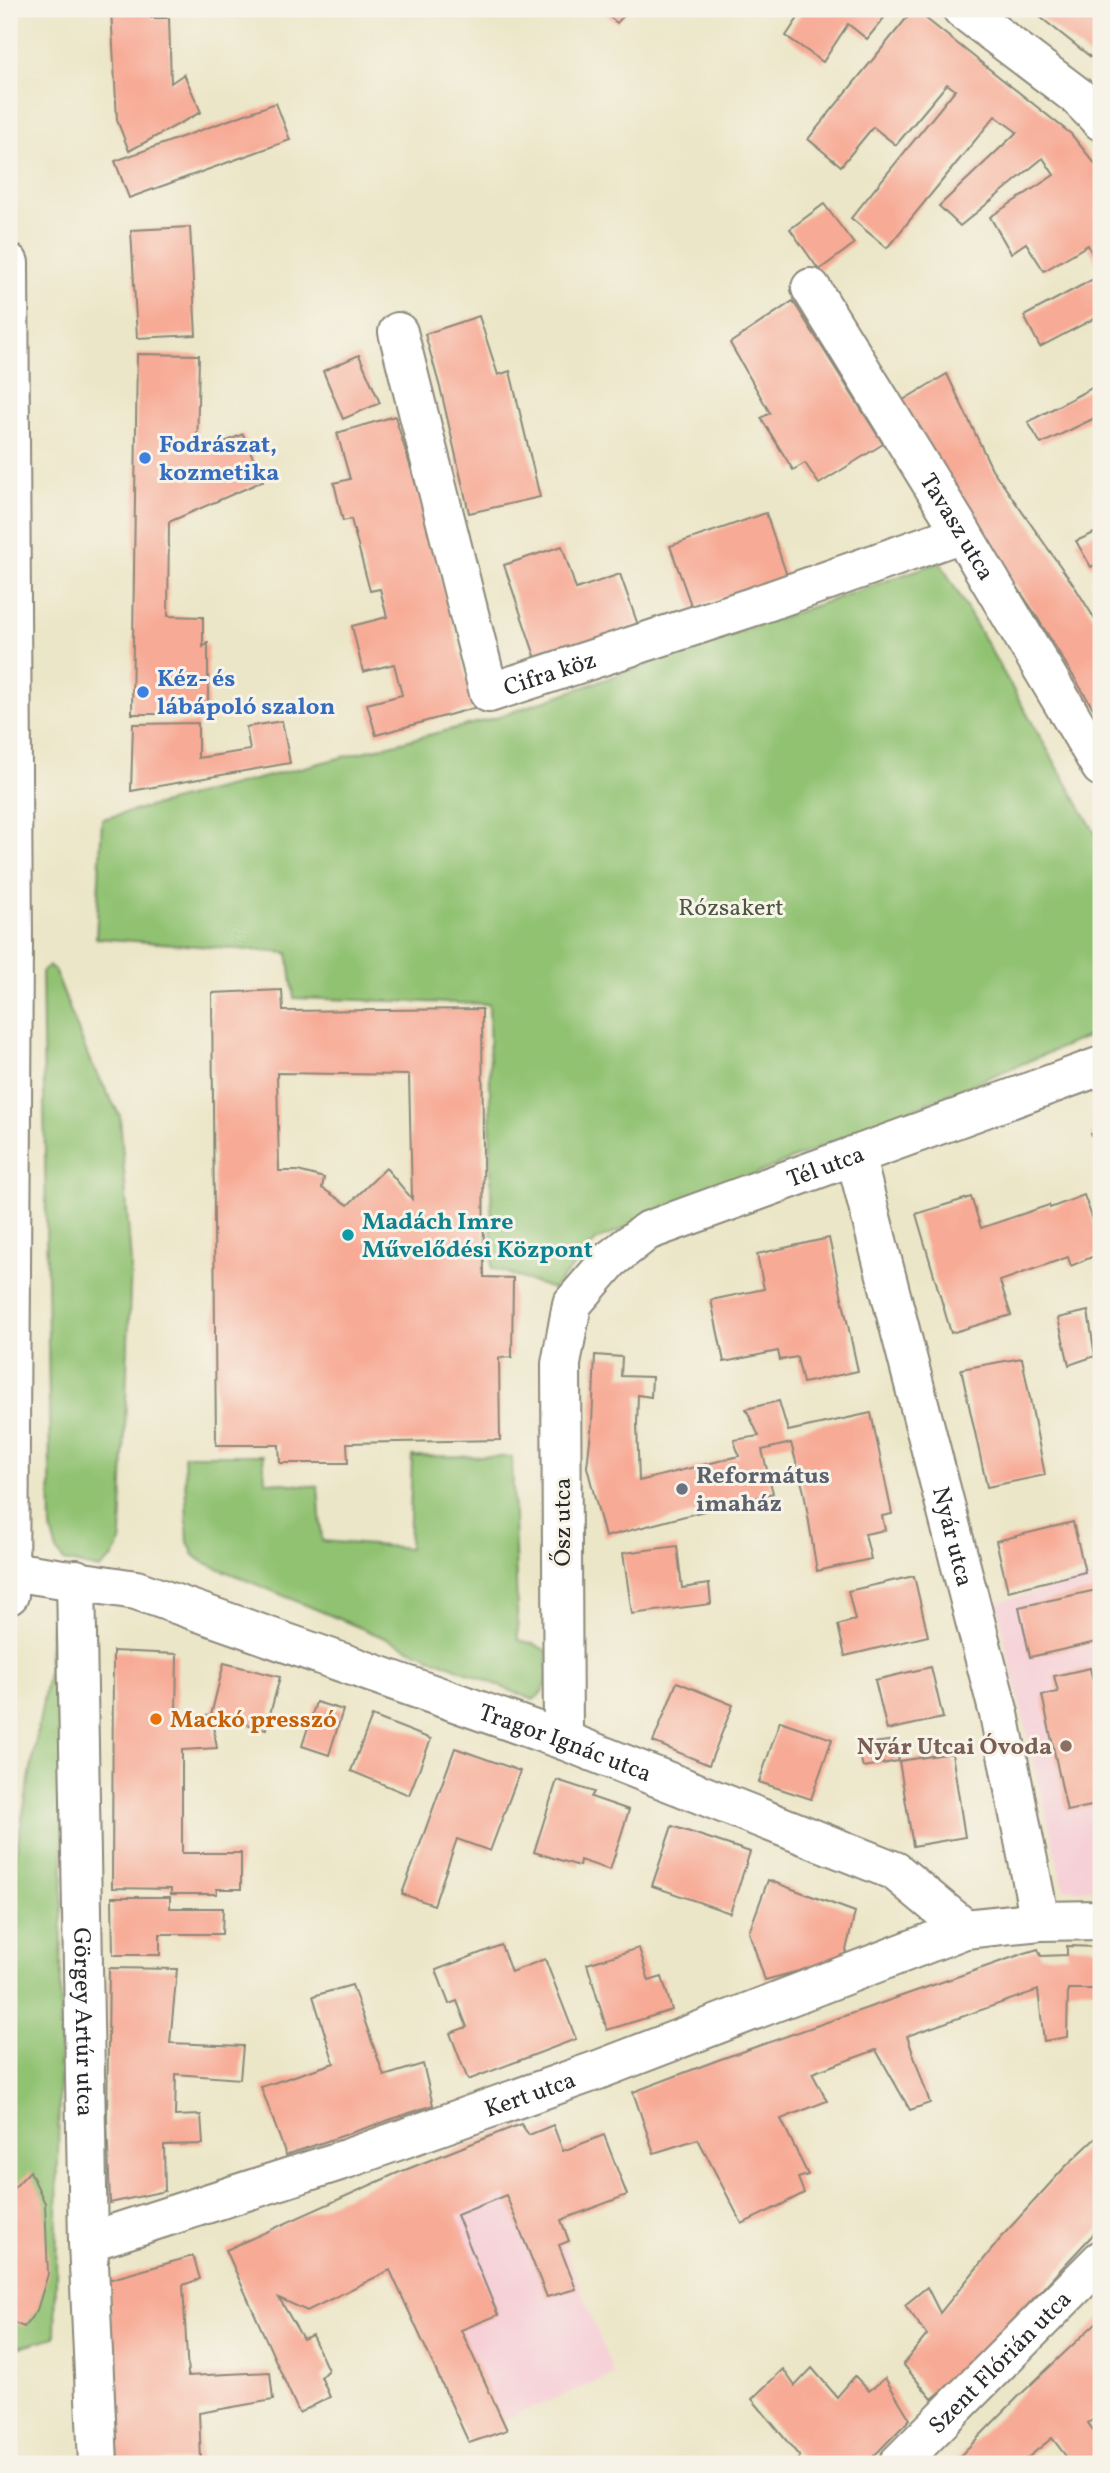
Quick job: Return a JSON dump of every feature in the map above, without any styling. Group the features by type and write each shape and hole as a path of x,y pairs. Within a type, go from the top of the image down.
{"street":[{"path":"962,9 1077,96 1101,121"},
{"path":"9,263 13,946 9,1583"},
{"name":"Tavasz utca","path":"811,288 962,533 1101,767"},
{"name":"Cifra köz","path":"398,332 489,693 755,606 962,533"},
{"name":"Tél utca","path":"572,1304 610,1259 648,1231 1101,1066"},
{"name":"Nyár utca","path":"855,1155 999,1714 1040,1921"},
{"name":"Ősz utca","path":"563,1740 561,1364 572,1304"},
{"name":"Tragor Ignác utca","path":"9,1583 76,1580 149,1595 563,1740 895,1871 965,1929"},
{"name":"Görgey Artúr utca","path":"76,1580 88,2242 98,2464"},
{"path":"965,1929 1040,1921 1101,1920"},
{"name":"Kert utca","path":"88,2242 346,2159 586,2074 965,1929"},
{"name":"Szent Flórián utca","path":"898,2464 1101,2260"}],"shaded area":[{"name":"Nyár Utcai Óvoda","path":"1101,1574 1101,1889 1064,1889 996,1603"},
{"path":"520,2131 614,2375 498,2422 395,2184"}],"green space":[{"name":"Rózsakert","path":"940,562 1101,843 1101,1031 597,1240 553,1289 492,1268 489,1004 294,998 288,953 96,938 102,819 495,718"},
{"path":"49,966 54,969 90,1061 120,1116 131,1263 121,1536 114,1555 99,1569 64,1561 57,1552 51,1529 42,972"},
{"path":"184,1455 263,1455 265,1481 318,1487 322,1541 409,1548 412,1456 512,1457 518,1640 547,1651 548,1679 543,1691 533,1700 203,1562 194,1555 188,1542"},
{"path":"52,1624 67,1624 55,2337 9,2350 9,1893 47,1678"}],"building":[{"path":"111,9 151,9 151,18 169,18 171,83 184,74 201,112 129,151 117,120"},
{"path":"600,9 630,9 617,23"},
{"path":"804,9 872,9 884,18 867,39 848,24 823,62 786,36"},
{"path":"914,9 1071,134 1101,171 1101,273 1088,245 1044,271 1026,243 1011,253 990,217 1054,175 1043,158 960,226 939,206 1017,132 995,116 887,248 851,218 955,90 947,84 896,145 873,127 841,166 808,139"},
{"path":"1030,9 1101,9 1101,66 1097,62"},
{"path":"276,103 290,140 129,198 115,161"},
{"path":"824,204 854,244 819,270 790,229"},
{"path":"190,227 196,335 137,338 131,230"},
{"path":"1101,275 1101,315 1040,347 1024,316"},
{"path":"793,301 883,444 819,484 805,463 793,470 761,418 770,413 730,343"},
{"path":"479,316 498,375 510,371 540,497 469,513 425,334"},
{"path":"137,354 199,355 197,454 243,434 263,481 169,522 168,616 203,617 203,647 208,643 208,714 132,714"},
{"path":"359,355 380,403 343,419 323,371"},
{"path":"947,374 992,469 1075,587 1101,629 1101,705 1093,708 898,403"},
{"path":"1101,383 1101,415 1041,444 1028,422"},
{"path":"395,416 421,502 474,708 376,735 367,704 402,695 394,664 363,672 352,626 387,617 380,589 370,591 351,519 343,521 334,483 350,479 337,433"},
{"path":"766,513 787,576 692,608 670,546"},
{"path":"1101,530 1101,562 1091,567 1076,541"},
{"path":"562,546 576,589 620,574 638,625 536,659 504,565"},
{"path":"282,721 290,763 131,791 133,724 198,723 198,758 250,750 246,727"},
{"name":"Madách Imre Művelődési Központ","path":"282,990 283,1011 482,1009 484,1277 513,1278 512,1357 499,1358 500,1440 347,1443 348,1463 280,1463 279,1445 216,1445 212,993","holes":["277,1073 409,1075 412,1199 386,1168 348,1205 322,1188 324,1178 298,1171 279,1171"]},
{"path":"1101,1129 1101,1155 1091,1134"},
{"path":"1084,1195 1101,1242 1101,1253 1071,1266 1068,1257 1000,1281 1011,1315 951,1333 916,1214 971,1197 981,1228"},
{"path":"829,1238 858,1371 803,1383 797,1357 780,1360 778,1351 724,1362 711,1300 764,1289 757,1254"},
{"path":"1088,1311 1095,1356 1069,1365 1058,1318"},
{"path":"595,1355 622,1357 621,1376 652,1377 651,1397 638,1395 639,1481 739,1456 734,1440 759,1436 746,1409 779,1401 788,1431 871,1413 892,1514 882,1516 885,1530 865,1534 871,1559 817,1571 804,1492 791,1443 762,1450 773,1493 605,1537 587,1467"},
{"path":"1022,1358 1045,1475 987,1487 961,1369"},
{"path":"1073,1522 1085,1572 1008,1591 996,1541"},
{"path":"677,1546 682,1588 709,1584 711,1604 632,1614 623,1553"},
{"path":"914,1576 928,1636 845,1656 838,1625 855,1620 848,1591"},
{"path":"1101,1589 1101,1641 1030,1657 1019,1607"},
{"path":"113,1651 177,1654 176,1716 211,1715 217,1748 182,1750 182,1853 241,1853 241,1889 217,1889 217,1894 171,1894 171,1889 112,1888"},
{"path":"224,1663 280,1677 266,1729 211,1715"},
{"path":"931,1667 943,1718 887,1730 875,1680"},
{"path":"1090,1668 1094,1685 1101,1683 1101,1804 1067,1811 1042,1695 1058,1692 1054,1676"},
{"path":"677,1682 733,1705 709,1765 653,1742"},
{"path":"316,1702 343,1710 329,1755 302,1746"},
{"path":"372,1716 431,1739 409,1795 351,1771"},
{"path":"780,1721 832,1739 811,1799 759,1782"},
{"path":"895,1740 899,1761 863,1767 857,1745"},
{"path":"455,1748 520,1771 490,1851 457,1839 434,1905 402,1894"},
{"path":"952,1753 965,1837 913,1846 899,1761"},
{"path":"557,1780 594,1792 591,1797 629,1810 610,1870 580,1860 579,1866 534,1852"},
{"path":"672,1826 750,1852 730,1913 652,1886"},
{"path":"768,1880 855,1912 844,1959 765,1980 749,1932"},
{"path":"112,1897 170,1897 170,1908 223,1908 222,1934 160,1934 160,1955 113,1955"},
{"path":"501,1945 511,1972 545,1959 576,2039 468,2080 450,2033 467,2027 457,2001 449,2004 436,1970"},
{"path":"1067,1946 1101,1947 1101,1989 1068,1989 1067,2037 1044,2041 1038,1990 907,2036 930,2103 910,2110 876,2050 812,2073 827,2101 781,2119 808,2175 798,2178 804,2193 777,2207 742,2224 698,2139 654,2153 633,2092 1025,1953 1038,1949 1041,1956 1067,1955"},
{"path":"639,1948 649,1981 662,1977 672,2010 607,2030 587,1964"},
{"path":"109,1968 177,1969 170,2043 243,2046 240,2079 176,2074 175,2116 201,2115 203,2144 164,2145 165,2191 110,2203 107,2118"},
{"path":"352,1985 384,2076 423,2064 433,2105 286,2155 261,2087 334,2063 313,1996"},
{"path":"521,2124 529,2135 553,2125 563,2151 604,2135 627,2195 561,2220 569,2241 559,2245 576,2289 547,2297 506,2195 457,2215 498,2315 461,2330 507,2430 469,2443 390,2270 307,2311 279,2298 303,2339 312,2335 328,2370 321,2377 330,2397 299,2413 226,2250 395,2174"},
{"path":"1101,2133 1101,2226 968,2369 932,2399 903,2364 927,2335 905,2305 927,2287 940,2313 1006,2232 1065,2167"},
{"path":"30,2171 45,2203 48,2274 37,2310 24,2327 9,2321 9,2193"},
{"path":"193,2256 200,2279 183,2285 188,2376 270,2372 273,2400 199,2413 201,2460 118,2462 108,2280"},
{"path":"1101,2318 1101,2377 1097,2381 1101,2386 1101,2414 1088,2423 1101,2441 1101,2464 1072,2464 1052,2438 1020,2464 952,2464 1020,2395"},
{"path":"812,2368 837,2397 855,2376 869,2391 885,2378 910,2419 866,2464 793,2464 800,2457 752,2399 783,2369 795,2386"}],"place":[{"name":"Fodrászat, kozmetika","path":"145,458"},
{"name":"Kéz- és lábápoló szalon","path":"143,692"},
{"name":"Madách Imre Művelődési Központ","path":"348,1235"},
{"name":"Református imaház","path":"682,1489"},
{"name":"Mackó presszó","path":"156,1719"},
{"name":"Nyár Utcai Óvoda","path":"1066,1746"}]}
